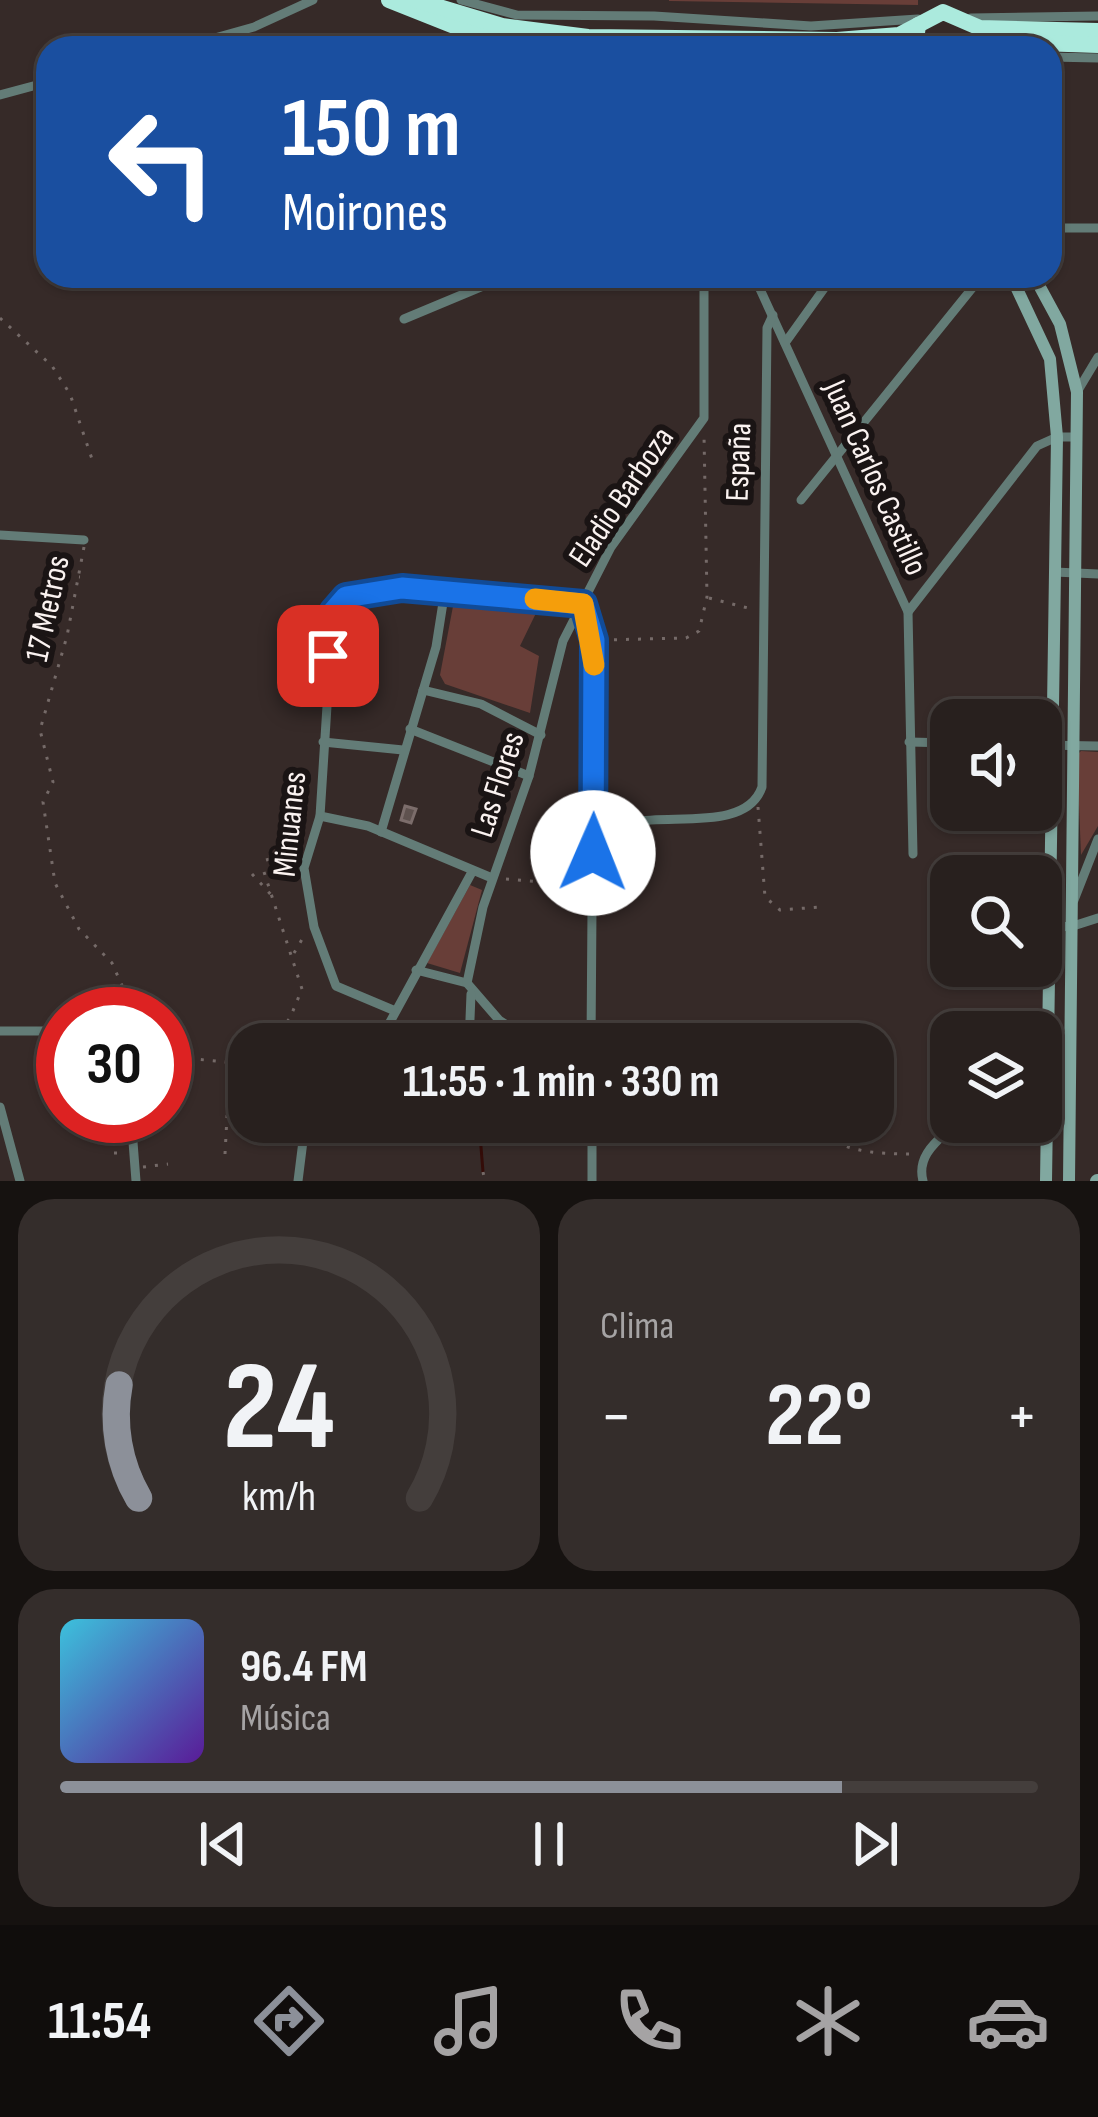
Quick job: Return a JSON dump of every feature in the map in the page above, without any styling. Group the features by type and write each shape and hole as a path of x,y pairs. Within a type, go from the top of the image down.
{"highway":[{"path":"388,0 467,31 494,36"},
{"path":"416,0 502,26 572,36"},
{"path":"887,36 899,35 926,15 1098,31"},
{"path":"1062,44 1098,45"}],"street":[{"path":"221,36 313,0"},
{"path":"461,0 518,15 654,16 811,26 926,15"},
{"path":"653,0 654,16"},
{"path":"479,7 502,26"},
{"path":"960,15 1098,16"},
{"path":"1062,57 1098,58"},
{"path":"0,94 36,85"},
{"path":"1062,228 1098,228"},
{"path":"404,320 479,288"},
{"path":"704,288 704,418"},
{"name":"Juan Carlos Castillo","path":"760,288 908,612 913,854"},
{"path":"785,343 824,288"},
{"path":"801,500 972,288"},
{"path":"1016,288 1050,359 1057,437 1049,699"},
{"path":"1040,288 1060,324 1077,392 1070,1180"},
{"name":"España","path":"758,800 760,612 768,583 761,499 767,328 773,315"},
{"path":"1077,392 1098,357"},
{"name":"Eladio Barboza","path":"583,604 611,547 704,418"},
{"path":"908,612 1024,460 1057,437 1076,437"},
{"path":"0,535 84,540"},
{"path":"1055,572 1098,574"},
{"name":"Minuanes","path":"393,1010 336,986 314,927 304,868 320,816 330,630 338,601 402,588 445,590"},
{"path":"381,832 423,691 445,590 583,604 594,640 591,1023"},
{"name":"Las Flores","path":"469,1023 469,989 492,878 529,776 554,668 583,604"},
{"path":"423,691 481,704 541,735"},
{"path":"410,730 529,776"},
{"path":"323,742 403,750"},
{"path":"909,742 930,742"},
{"path":"1062,745 1098,746"},
{"path":"593,853 622,838 635,822 733,814 758,800"},
{"path":"593,803 624,810 635,822"},
{"path":"320,816 381,832 492,878"},
{"path":"1070,909 1098,839"},
{"path":"1071,861 1090,859"},
{"path":"387,1023 472,872"},
{"path":"1062,909 1098,918"},
{"path":"1062,926 1084,918"},
{"path":"416,970 469,989 512,1023"},
{"path":"0,1031 36,1030"},
{"path":"1062,1037 1070,1034"},
{"path":"0,1107 20,1181"},
{"path":"133,1143 136,1181"},
{"path":"298,1181 303,1143"},
{"path":"592,1143 592,1181"},
{"path":"923,1181 920,1166 936,1143"},
{"path":"1046,1143 1046,1181"}],"path":[{"path":"0,318 52,366 70,394 93,462"},
{"path":"594,640 686,638 699,631 707,597 704,418"},
{"name":"17 Metros","path":"84,540 81,577 55,687 42,716 40,730 53,782 43,802 55,883 79,929 112,963 123,987"},
{"path":"43,575 81,577"},
{"path":"707,597 760,612"},
{"path":"758,800 765,897 780,910 820,907"},
{"path":"266,860 313,842"},
{"path":"264,872 277,900 302,989 286,1023"},
{"path":"252,874 277,900"},
{"path":"492,878 541,882 592,899"},
{"path":"294,955 299,940 314,927"},
{"path":"192,1058 228,1061"},
{"path":"224,1154 228,1092"},
{"path":"836,1143 870,1156 925,1154"},
{"path":"135,1168 168,1164"},
{"path":"483,1172 485,1181"}],"shaded area":[{"path":"918,0 918,5 669,1"},
{"path":"454,601 538,609 520,646 539,656 530,713 445,684 440,675"},
{"path":"1098,752 1098,826 1081,855 1077,755"},
{"path":"470,885 482,890 460,973 427,963"}],"building":[{"path":"405,806 416,809 411,823 401,820"}],"waterway":[{"path":"481,1143 483,1172"}],"slow traffic":[{"path":"535,599 583,604 594,640 594,665"}],"route":[{"path":"328,656 333,612 346,597 402,588 583,604 594,640 593,853"}]}
